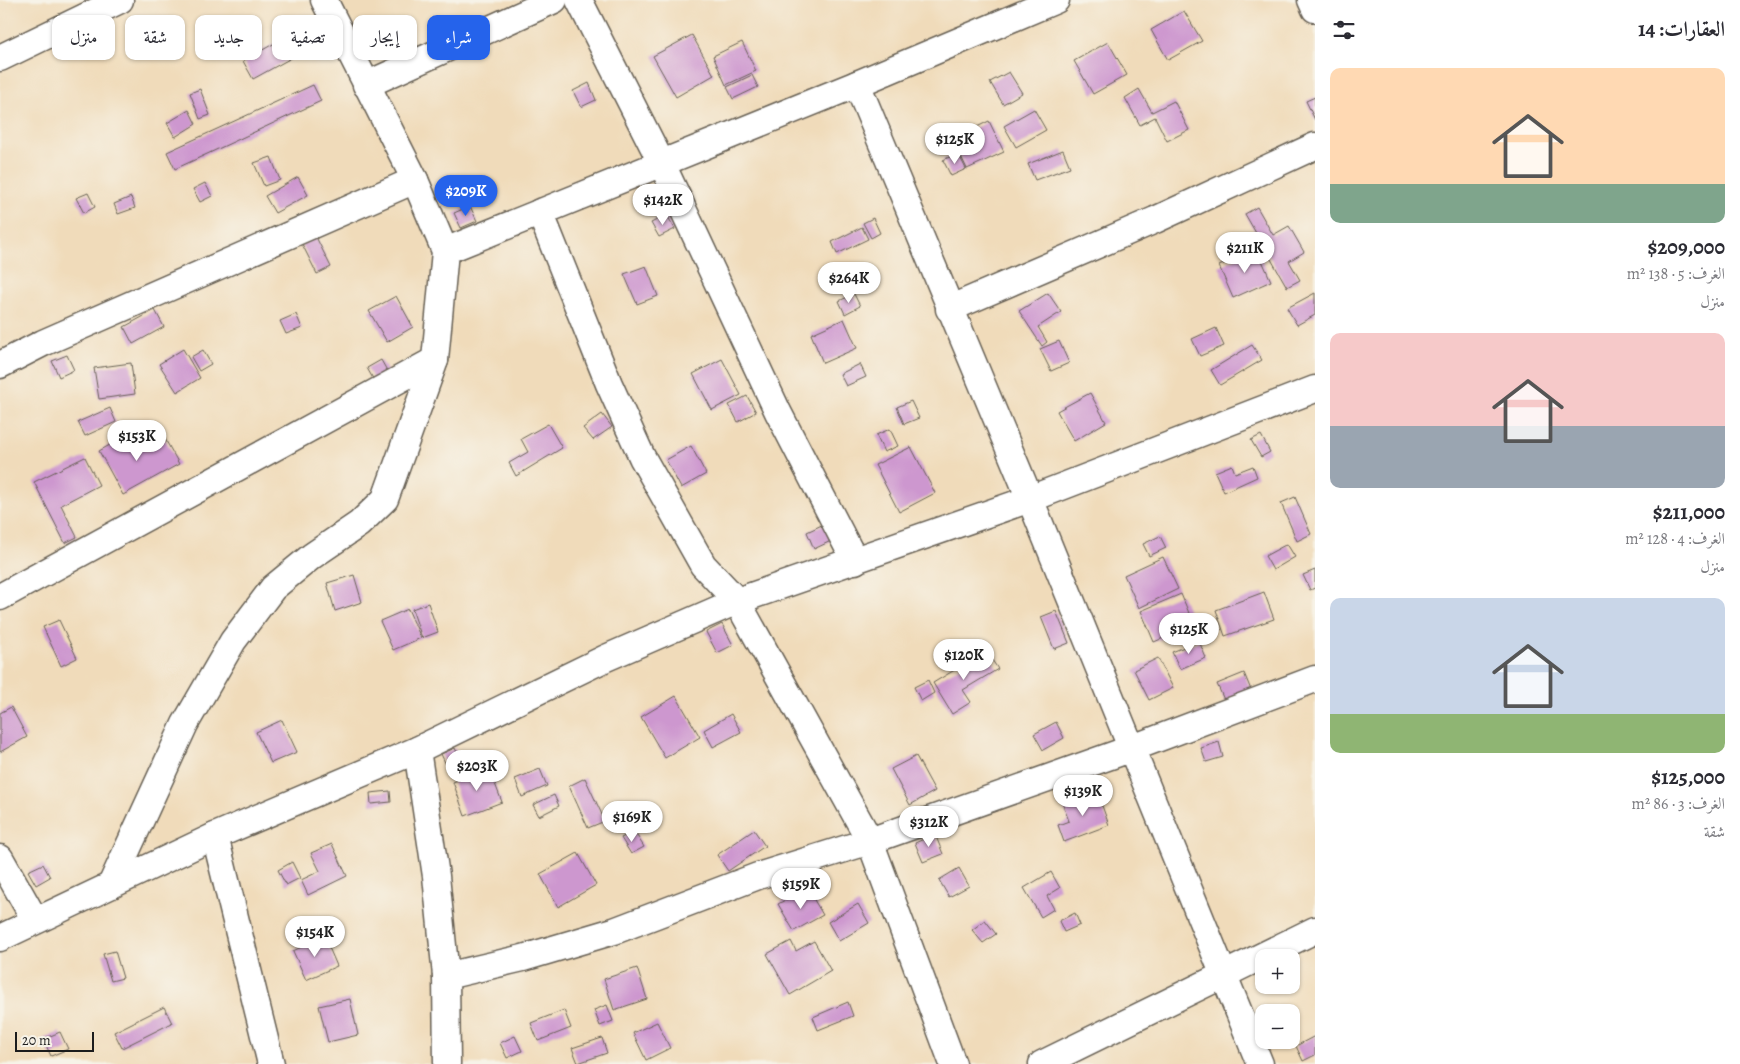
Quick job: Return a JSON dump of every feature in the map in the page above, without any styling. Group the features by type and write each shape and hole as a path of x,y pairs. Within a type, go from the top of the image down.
{"street":[{"path":"0,58 120,0"},
{"path":"111,886 185,724 233,640 273,588 312,556 359,524 385,499 434,360 445,251 415,180 324,0"},
{"path":"366,85 554,0"},
{"path":"579,0 662,164 778,412 855,561"},
{"path":"1312,0 1315,9"},
{"path":"445,251 857,84 1048,1"},
{"path":"857,84 949,309 1030,499 1130,749 1260,1064"},
{"path":"949,309 1155,220 1315,146"},
{"path":"0,365 43,343 415,180"},
{"path":"540,212 609,384 642,457 704,565 737,601 870,841 953,1064"},
{"path":"0,597 434,360"},
{"path":"0,938 215,836 417,750 606,658 737,601 1030,499 1315,389"},
{"path":"446,976 523,958 614,931 758,876 870,841 1130,749 1315,679"},
{"path":"417,750 436,876 446,976 441,1063"},
{"path":"215,836 271,1064"},
{"path":"0,858 35,920"},
{"path":"1042,1064 1224,977 1315,930"}],"building":[{"path":"1184,11 1202,41 1168,60 1151,30"},
{"path":"692,35 714,75 676,97 653,56"},
{"path":"742,42 756,71 726,85 713,56"},
{"path":"1108,42 1127,75 1093,94 1074,61"},
{"path":"272,45 272,60 287,60 253,79 243,61 262,60 262,50"},
{"path":"1009,72 1022,93 1003,104 990,82"},
{"path":"752,75 758,87 733,99 727,87"},
{"path":"589,83 596,100 581,107 573,91"},
{"path":"313,85 321,101 175,169 167,152"},
{"path":"200,89 210,115 200,119 190,93"},
{"path":"1139,89 1152,112 1174,101 1189,130 1167,141 1155,117 1140,125 1125,98"},
{"path":"1315,97 1315,120 1306,101"},
{"path":"1034,109 1046,130 1016,147 1004,126"},
{"path":"189,110 196,124 175,137 167,123"},
{"path":"989,121 1004,152 967,169 953,139"},
{"path":"1063,150 1070,167 1035,180 1028,164"},
{"path":"958,153 966,169 951,176 943,160"},
{"path":"271,157 280,180 264,186 254,163"},
{"path":"298,177 308,195 275,213 265,196"},
{"path":"205,183 212,196 200,202 193,189"},
{"path":"88,193 95,207 84,213 76,198"},
{"path":"131,197 135,208 118,214 114,204"},
{"path":"470,206 477,221 461,228 454,213"},
{"path":"1257,207 1273,235 1289,226 1304,252 1289,261 1300,280 1287,287 1245,214"},
{"path":"667,215 675,229 659,237 651,223"},
{"path":"873,218 880,233 871,238 863,223"},
{"path":"862,227 868,239 837,254 832,242"},
{"path":"316,237 331,267 317,274 302,244"},
{"path":"1257,249 1271,281 1233,298 1219,266"},
{"path":"646,266 658,296 637,304 624,274"},
{"path":"1048,293 1061,312 1038,327 1047,342 1042,346 1019,311"},
{"path":"1315,293 1315,315 1297,325 1287,308"},
{"path":"854,294 860,306 845,314 839,301"},
{"path":"396,296 413,327 387,342 369,311"},
{"path":"155,310 164,327 133,344 124,327"},
{"path":"296,314 302,328 286,334 280,321"},
{"path":"844,319 857,348 823,363 811,334"},
{"path":"1216,328 1224,346 1200,356 1192,339"},
{"path":"1059,341 1069,363 1051,371 1040,349"},
{"path":"1252,345 1262,360 1220,385 1211,370"},
{"path":"183,349 200,378 177,392 159,364"},
{"path":"203,350 211,364 199,371 191,357"},
{"path":"67,355 74,370 59,377 52,361"},
{"path":"722,359 741,395 712,410 693,374"},
{"path":"381,360 390,376 376,384 367,368"},
{"path":"131,363 135,394 99,399 94,368"},
{"path":"860,364 866,377 846,386 840,374"},
{"path":"1090,393 1106,422 1074,441 1057,411"},
{"path":"747,396 756,412 738,422 729,405"},
{"path":"911,401 919,418 904,424 897,407"},
{"path":"110,408 116,422 85,436 78,422"},
{"path":"602,414 612,427 593,440 583,428"},
{"path":"548,424 562,448 516,476 509,463 528,452 521,439"},
{"path":"890,429 898,446 884,452 876,435"},
{"path":"135,431 146,451 165,439 179,464 123,495 99,451"},
{"path":"1261,435 1270,452 1261,457 1251,440"},
{"path":"691,446 706,474 681,488 666,460"},
{"path":"911,447 935,493 899,512 875,465"},
{"path":"85,457 99,485 61,505 77,537 65,543 34,482"},
{"path":"1232,465 1235,473 1253,466 1257,477 1224,492 1215,472"},
{"path":"1295,497 1311,534 1297,541 1281,503"},
{"path":"826,523 833,540 814,549 807,532"},
{"path":"1160,536 1166,548 1149,556 1143,544"},
{"path":"1287,544 1295,557 1273,570 1265,556"},
{"path":"1163,557 1178,589 1139,608 1124,575"},
{"path":"1315,570 1315,588 1310,590 1303,575"},
{"path":"354,575 362,602 335,611 327,583"},
{"path":"1264,592 1274,619 1225,636 1216,610"},
{"path":"1181,594 1194,625 1154,642 1141,611"},
{"path":"428,603 438,632 422,638 412,609"},
{"path":"408,609 421,638 393,650 380,621"},
{"path":"1056,611 1069,643 1054,649 1041,617"},
{"path":"59,620 77,658 61,666 43,627"},
{"path":"722,624 733,645 717,653 706,632"},
{"path":"1199,641 1206,658 1180,669 1172,652"},
{"path":"986,651 998,669 963,690 971,702 952,714 933,683"},
{"path":"1158,658 1173,688 1149,700 1134,670"},
{"path":"1244,673 1251,690 1225,702 1217,684"},
{"path":"928,680 934,693 921,701 914,687"},
{"path":"676,696 700,737 665,758 641,717"},
{"path":"11,707 27,737 0,752 0,713"},
{"path":"731,714 741,732 713,747 704,730"},
{"path":"282,720 297,752 271,763 256,732"},
{"path":"1056,722 1064,738 1043,750 1034,734"},
{"path":"1219,742 1223,757 1206,762 1201,748"},
{"path":"455,748 463,765 449,771 441,754"},
{"path":"916,756 935,791 910,805 891,769"},
{"path":"489,768 502,802 465,816 453,782"},
{"path":"540,769 547,786 522,797 515,779"},
{"path":"585,778 605,821 588,828 569,786"},
{"path":"390,791 391,802 371,804 370,793"},
{"path":"1097,792 1109,825 1064,842 1058,825 1069,821 1063,805"},
{"path":"554,795 559,806 539,816 533,805"},
{"path":"754,830 765,846 728,871 717,855"},
{"path":"634,831 644,847 631,854 621,838"},
{"path":"935,834 943,854 923,862 915,843"},
{"path":"332,844 347,876 308,895 301,880 320,871 311,853"},
{"path":"578,853 596,885 558,907 540,874"},
{"path":"292,862 300,878 286,885 278,870"},
{"path":"43,864 50,877 36,885 28,871"},
{"path":"959,868 969,886 949,897 939,880"},
{"path":"1051,872 1060,888 1047,896 1054,909 1041,917 1024,888"},
{"path":"807,888 823,915 794,931 778,904"},
{"path":"858,904 869,923 839,941 828,922"},
{"path":"1075,913 1080,925 1064,932 1059,921"},
{"path":"985,920 996,934 983,943 972,930"},
{"path":"324,936 337,966 306,980 293,951"},
{"path":"791,941 796,951 814,941 831,971 790,995 767,954"},
{"path":"115,951 123,978 111,981 103,954"},
{"path":"637,968 647,999 614,1010 604,979"},
{"path":"350,999 358,1035 328,1042 319,1006"},
{"path":"848,1002 853,1016 818,1030 813,1017"},
{"path":"607,1005 613,1021 600,1026 594,1010"},
{"path":"164,1007 172,1023 122,1048 114,1032"},
{"path":"564,1010 571,1028 538,1041 531,1023"},
{"path":"657,1022 670,1048 646,1060 633,1033"},
{"path":"60,1032 68,1049 51,1056 43,1039"},
{"path":"515,1036 522,1051 507,1058 500,1043"},
{"path":"1315,1036 1315,1055 1303,1061 1297,1049 1300,1049 1300,1044"},
{"path":"602,1038 607,1053 578,1063 572,1048"}]}
